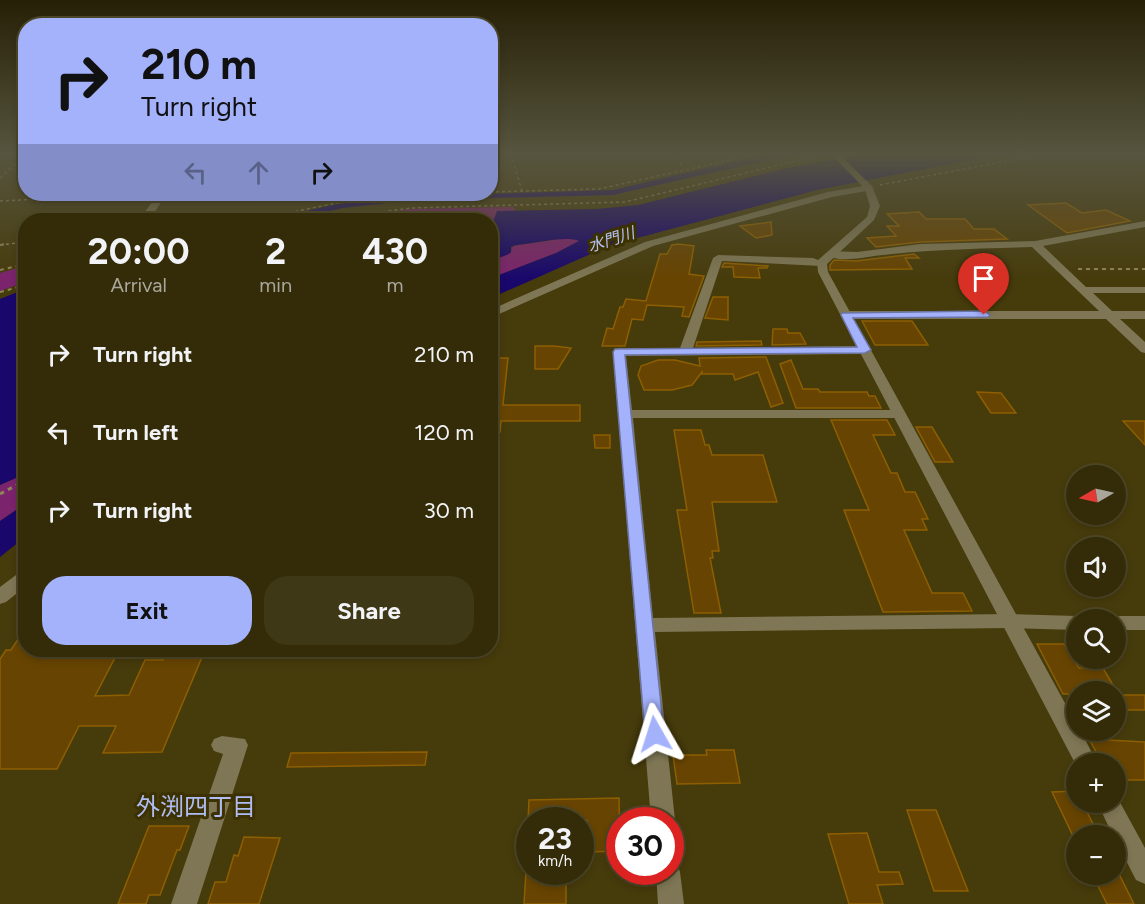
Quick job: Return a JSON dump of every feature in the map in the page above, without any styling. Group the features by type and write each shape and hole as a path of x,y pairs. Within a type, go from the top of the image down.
{"street":[{"path":"498,311 649,244 823,196"},
{"path":"872,196 875,206 871,218 825,259 823,272 1081,753"},
{"path":"685,351 718,258 825,259 920,247 1035,244 1145,224"},
{"path":"1035,244 1145,350"},
{"path":"1084,290 1145,290"},
{"path":"846,315 1145,315"},
{"path":"662,807 619,352 865,350"},
{"path":"625,414 899,414"},
{"path":"0,597 18,582"},
{"path":"644,625 1011,621 1066,623"},
{"path":"1126,623 1145,623"},
{"path":"184,904 237,745 222,745"},
{"path":"1114,813 1145,872"},
{"path":"669,885 671,904"}],"path":[{"path":"362,213 411,208 625,202 649,196"},
{"path":"0,201 18,200"},
{"path":"286,213 341,201"},
{"path":"0,245 18,243"},
{"path":"0,270 18,266"},
{"path":"1062,269 1145,268"},
{"path":"0,292 18,287"},
{"path":"0,494 18,484"}],"shaded area":[{"path":"514,207 515,211 382,213 410,209"},
{"path":"559,239 579,241 556,253 498,275 498,258 511,252 513,246"},
{"path":"18,268 18,285 0,291 0,273"},
{"path":"18,477 18,509 0,521 0,485"}],"water":[{"path":"498,196 566,196 498,198"},
{"name":"水門川","path":"673,196 794,196 611,245 498,295 498,275 556,253 579,241 558,239 516,245 511,247 509,254 498,258 497,211 597,209 638,205"},
{"path":"360,201 406,201 343,208 320,213 297,213"},
{"path":"18,292 18,477 0,485 0,299"},
{"path":"18,509 18,543 0,557 0,521"}],"building":[{"path":"1066,203 1082,213 1106,210 1130,221 1067,233 1028,205"},
{"path":"919,212 926,219 965,219 974,229 994,229 1007,239 920,242 876,247 867,238 896,236 887,226 899,226 887,214"},
{"path":"771,222 772,235 756,238 740,226"},
{"path":"672,245 694,246 689,274 704,276 689,317 682,316 684,307 647,305 643,320 632,319 625,346 602,346 607,328 613,329 620,307 623,307 626,299 646,301 660,254 667,254"},
{"path":"914,254 919,258 905,258 912,269 830,270 830,265 834,260 856,261"},
{"path":"724,263 768,266 758,268 760,278 734,277 733,267 722,267"},
{"path":"713,297 728,297 728,320 705,318"},
{"path":"862,321 912,321 928,345 875,345"},
{"path":"773,329 787,329 788,333 800,333 806,344 772,345"},
{"path":"761,341 762,345 696,346 697,342"},
{"path":"535,346 571,348 558,369 535,369"},
{"path":"766,357 783,403 771,407 758,372 735,380 733,374 702,374 702,372 692,385 672,390 644,390 638,375 641,366 658,360 675,360 700,366 699,358"},
{"path":"498,358 508,358 503,405 580,405 580,421 501,421 500,432 498,432"},
{"path":"791,360 803,389 818,389 820,392 867,392 869,396 875,396 881,408 796,408 780,364"},
{"path":"977,392 1001,393 1016,413 991,413"},
{"path":"831,420 887,420 895,435 873,435 891,473 897,473 905,492 915,492 928,519 922,519 927,530 904,530 932,593 963,593 972,611 883,612 844,510 869,510"},
{"path":"1123,421 1145,421 1145,445"},
{"path":"916,427 932,427 953,462 935,462"},
{"path":"674,430 701,430 705,445 709,445 712,455 763,455 777,502 712,502 719,551 712,551 713,558 710,558 721,613 694,613 677,510 687,510"},
{"path":"594,435 610,435 610,448 595,448"},
{"path":"18,639 18,657 115,657 95,696 129,695 145,660 163,660 164,657 202,657 162,752 103,753 116,726 79,726 57,769 0,769 0,659 6,650 11,650"},
{"path":"1037,644 1064,644 1066,669 1104,669 1111,681 1066,681 1066,694 1063,694"},
{"path":"1126,695 1145,695 1145,710 1126,710"},
{"path":"1090,741 1145,742 1145,780 1126,780 1126,753 1097,753"},
{"path":"706,750 734,750 740,783 677,784 673,755 707,755"},
{"path":"427,752 425,765 287,767 291,753"},
{"path":"1066,791 1066,813 1088,813 1094,825 1068,825 1052,792"},
{"path":"619,798 619,807 606,807 606,851 594,852 594,807 529,807 529,800"},
{"path":"907,810 936,810 968,891 934,891"},
{"path":"149,826 189,826 160,895 149,895 146,904 118,904"},
{"path":"867,833 879,872 899,872 903,884 877,885 883,904 849,904 828,834"},
{"path":"244,837 280,838 259,904 208,904 215,882 226,882 234,855 238,856"},
{"path":"525,885 566,885 566,904 524,904"},
{"path":"1098,885 1124,885 1134,904 1107,904"}],"district":[{"name":"外渕四丁目","path":"196,807"}],"route":[{"path":"655,734 619,352 865,350 846,315 984,315"}]}
